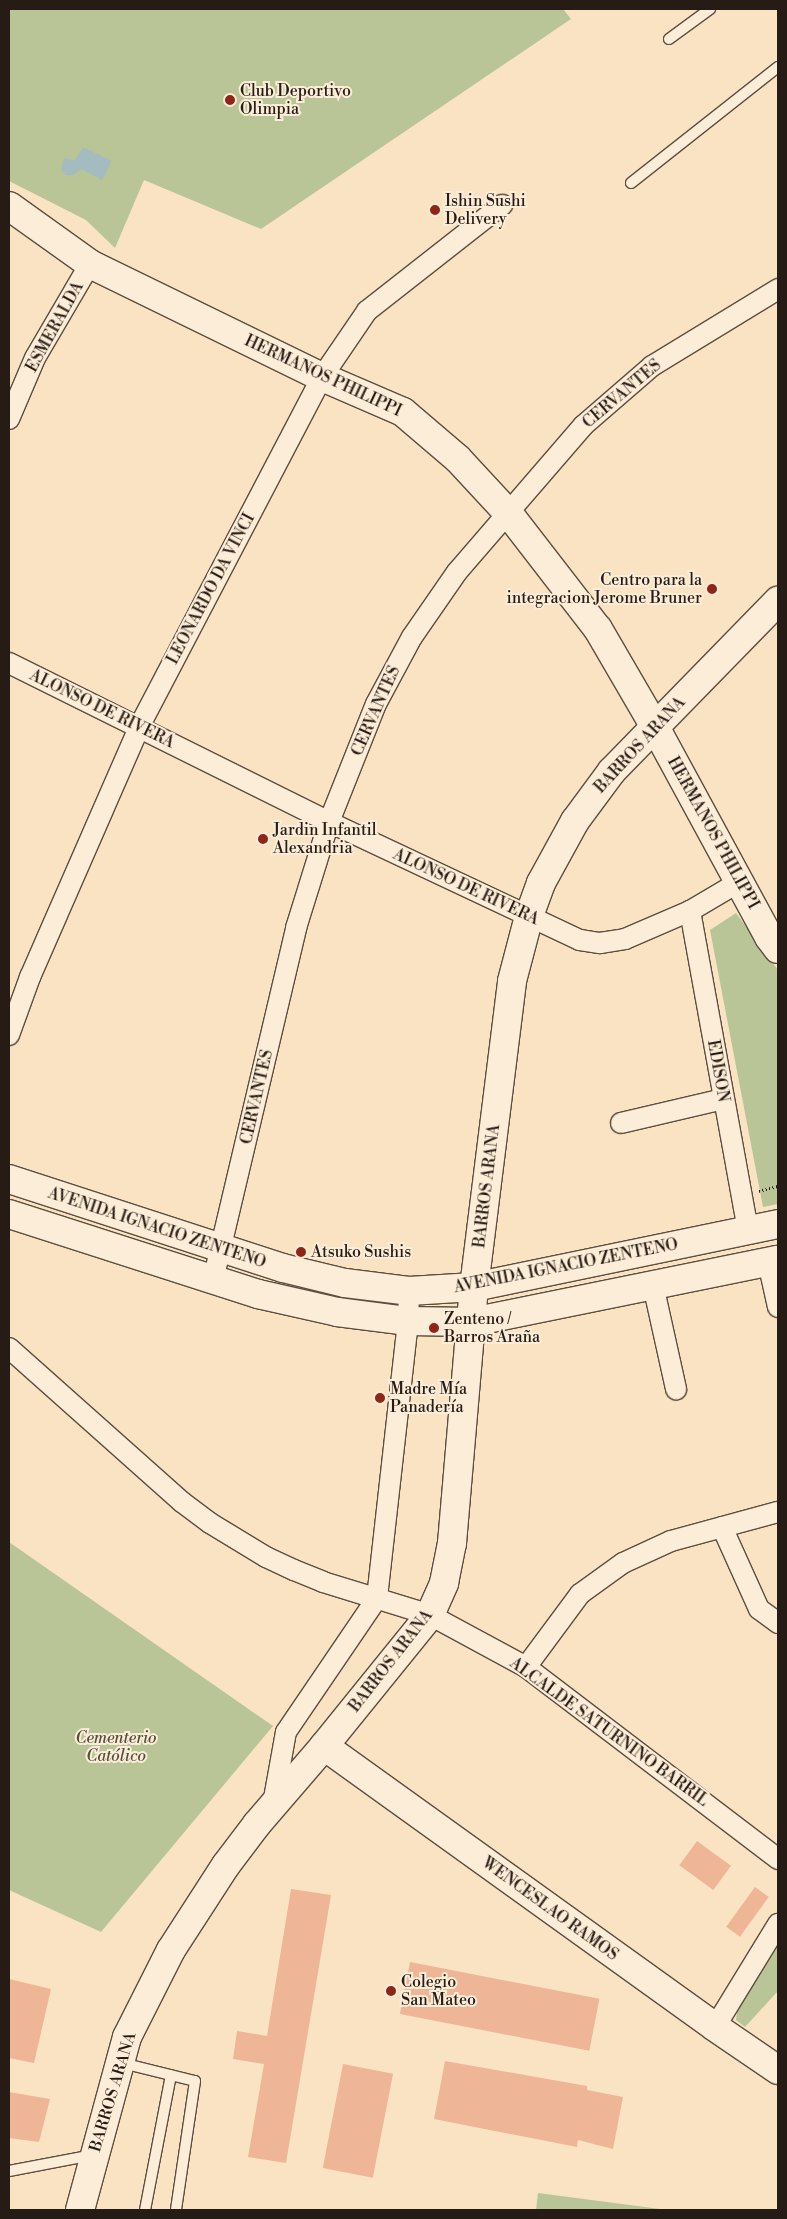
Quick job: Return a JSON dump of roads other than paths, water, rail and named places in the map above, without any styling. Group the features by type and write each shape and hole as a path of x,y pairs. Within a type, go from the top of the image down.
{"street":[{"name":"LEONARDO DA VINCI","path":"9,1035 34,969 139,728 322,376 367,311 502,205"},
{"name":"HERMANOS PHILIPPI","path":"9,206 90,264 322,376 403,412 458,459 509,514 598,629 655,727 739,882 778,949"},
{"name":"ESMERALDA","path":"9,419 35,358 90,264"},
{"name":"CERVANTES","path":"213,1280 222,1249 296,928 329,822 376,704 412,637 456,572 509,514 584,425 652,366 778,289"},
{"name":"BARROS ARANA","path":"80,2210 127,2037 171,1950 226,1865 430,1615 444,1582 452,1543 474,1287 512,981 529,916 541,883 575,821 612,771 778,601"},
{"name":"ALONSO DE RIVERA","path":"9,663 329,822 570,937 600,943 625,939 690,911 739,882"},
{"name":"EDISON","path":"690,911 748,1230"},
{"path":"621,1123 723,1099"},
{"name":"AVENIDA IGNACIO ZENTENO","path":"9,1179 222,1249 313,1276 409,1291 474,1287 778,1224"},
{"name":"AVENIDA IGNACIO ZENTENO","path":"9,1214 213,1280 302,1305 408,1321 472,1322 773,1261"},
{"path":"773,1261 778,1307"},
{"path":"653,1285 676,1388"},
{"name":"BARROS ARANA","path":"274,1804 286,1732 377,1598 408,1321 409,1291"},
{"name":"ALCALDE SATURNINO BARRIL","path":"9,1348 182,1502 210,1523 266,1557 294,1570 323,1582 430,1615 526,1667 778,1859"},
{"path":"526,1667 580,1594 601,1578 646,1551 680,1538 778,1512"},
{"path":"722,1527 759,1609 778,1623"},
{"name":"WENCESLAO RAMOS","path":"324,1746 715,2027 778,2070"},
{"path":"715,2027 778,1924"}],"lane":[{"path":"669,39 710,9"},
{"path":"631,183 778,67"},
{"path":"119,2062 196,2081 176,2210"},
{"path":"145,2210 171,2074"},
{"path":"9,2171 94,2155"}],"water":[{"path":"83,147 112,161 102,180 82,169 73,175 66,175 61,170 64,158 75,160"}],"place":[{"name":"Club Deportivo Olimpia","path":"230,100"},
{"name":"Ishin Sushi Delivery","path":"435,210"},
{"name":"Centro para la integracion Jerome Bruner","path":"712,589"},
{"name":"Jardin Infantil Alexandria","path":"263,839"},
{"name":"Atsuko Sushis","path":"301,1252"},
{"name":"Zenteno / Barros Araña","path":"434,1328"},
{"name":"Madre Mía Panadería","path":"380,1398"},
{"name":"Colegio San Mateo","path":"391,1991"}],"park label":[{"name":"Cementerio Católico","path":"116,1747"}]}
